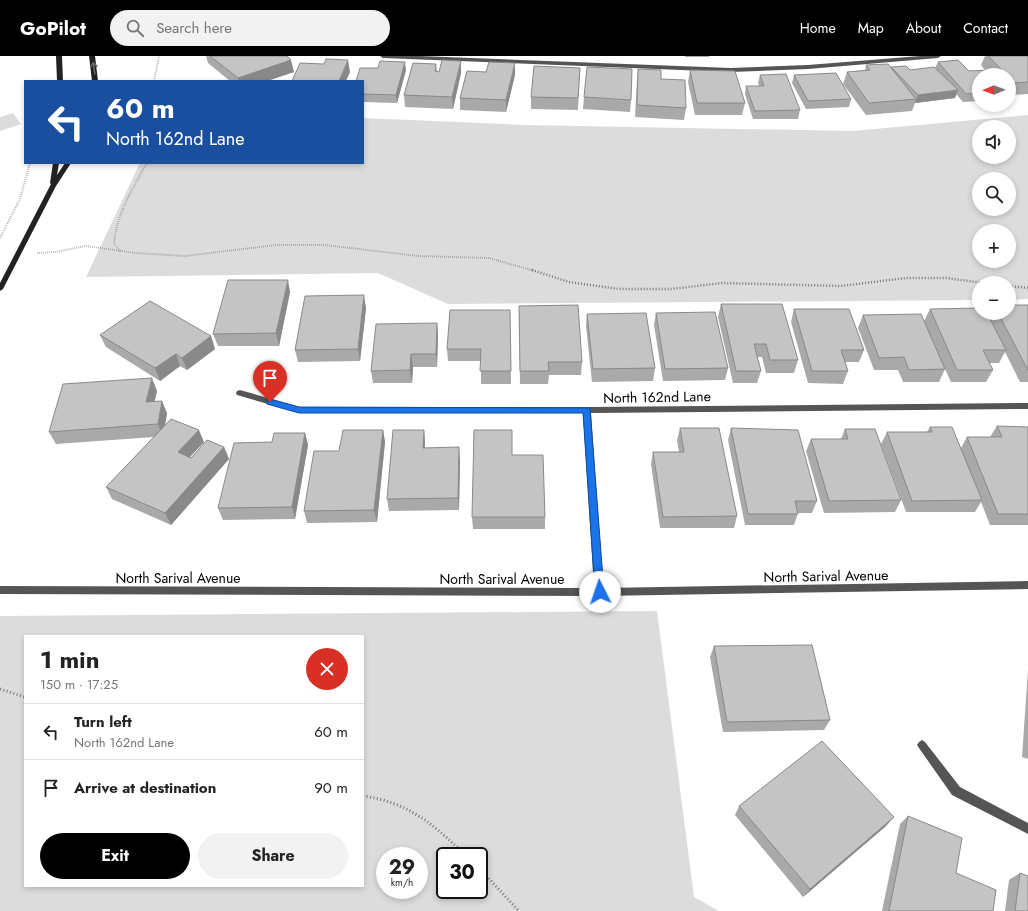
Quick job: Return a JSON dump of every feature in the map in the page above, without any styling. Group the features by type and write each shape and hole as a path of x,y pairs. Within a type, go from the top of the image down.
{"street":[{"path":"59,56 60,80"},
{"path":"92,56 95,80"},
{"path":"383,56 731,70 808,67 938,56"},
{"path":"528,56 528,63"},
{"path":"53,186 56,164"},
{"path":"0,289 53,186 67,164"},
{"name":"North 162nd Lane","path":"240,393 299,410 587,410 1028,406"},
{"path":"587,410 600,592"},
{"name":"North Sarival Avenue","path":"0,590 600,592 1028,585"},
{"path":"922,745 956,790 1028,829"}],"path":[{"path":"154,80 159,56"},
{"path":"0,238 20,199 30,164"},
{"path":"120,251 114,244 114,236 134,188 146,164"},
{"path":"18,254 55,252 86,246 120,251 185,256 219,253 276,244 325,245 418,256 489,258 521,266 569,282 619,289 671,289 722,283 841,286 906,278 946,278 972,281"},
{"path":"1016,287 1028,288"},
{"path":"0,689 24,697"},
{"path":"364,796 392,801 410,809 427,820 456,847"},
{"path":"488,878 519,911"}],"shaded area":[{"path":"13,113 21,124 0,131 0,117"},
{"path":"1028,115 1028,299 1016,300 1016,276 972,276 972,300 448,304 378,273 86,277 140,164 364,164 364,118 525,125 852,131 972,120 972,164 1016,164 1016,120 973,120"},
{"path":"657,611 694,897 719,911 0,911 0,616"}],"building":[{"path":"210,56 287,56 291,60 238,78"},
{"path":"988,56 1028,56 1028,82 1016,83 1016,68 1000,68"},
{"path":"326,59 348,60 339,80 292,80 300,63 324,64"},
{"path":"442,60 461,61 452,97 404,95 413,63 436,64 435,71 439,72"},
{"path":"958,60 969,71 972,71 972,94 966,94 938,62"},
{"path":"380,61 405,62 396,95 364,94 364,80 356,80 360,68 378,68"},
{"path":"489,62 515,63 506,100 460,98 467,71 486,72"},
{"path":"888,64 916,99 869,103 847,72 870,70 866,65"},
{"path":"534,66 580,68 578,98 531,97"},
{"path":"906,66 910,70 934,67 958,90 918,95 891,67"},
{"path":"587,67 632,69 631,100 584,97"},
{"path":"638,69 661,70 661,79 685,80 686,108 637,105"},
{"path":"690,70 735,71 745,103 697,103"},
{"path":"836,73 851,99 808,101 794,75"},
{"path":"786,74 800,110 755,111 746,86 764,86 760,75"},
{"path":"228,280 288,280 276,333 213,334"},
{"path":"364,295 358,349 295,350 305,296"},
{"path":"150,301 211,336 182,358 176,354 155,368 100,335"},
{"path":"721,304 782,304 798,360 770,360 766,344 754,344 761,371 736,371"},
{"path":"578,305 582,362 548,362 549,371 520,371 519,306"},
{"path":"1016,305 1028,305 1028,370 1002,320 1016,320"},
{"path":"972,308 972,320 991,320 1006,350 983,350 993,370 957,370 930,309"},
{"path":"794,309 849,309 864,350 841,350 848,371 812,371"},
{"path":"450,310 510,310 511,371 480,371 481,349 447,349"},
{"path":"715,312 728,368 665,369 656,313"},
{"path":"646,313 655,368 593,369 587,314"},
{"path":"921,314 945,369 909,370 904,357 879,358 863,315"},
{"path":"437,323 436,354 411,354 410,370 371,371 376,324"},
{"path":"152,378 146,402 162,401 158,424 49,432 63,384"},
{"path":"171,419 199,430 178,452 191,458 207,440 224,447 165,513 106,487"},
{"path":"997,426 1028,427 1028,514 998,514 967,437 1002,437"},
{"path":"930,427 952,427 982,500 912,501 887,432 932,432"},
{"path":"680,428 719,428 737,516 663,517 653,452 684,452"},
{"path":"731,428 798,430 817,501 795,501 798,514 748,514"},
{"path":"845,429 875,429 901,500 829,501 811,439 848,439"},
{"path":"343,430 383,430 374,510 304,511 314,451 339,451"},
{"path":"393,430 424,430 423,448 459,447 458,498 387,499"},
{"path":"474,430 512,430 512,455 543,455 545,517 472,517"},
{"path":"274,433 305,433 292,507 218,508 234,443 272,442"},
{"path":"812,645 830,720 727,722 714,646"},
{"path":"822,741 894,817 810,889 739,806"},
{"path":"908,816 962,838 956,873 996,890 993,911 889,911"},
{"path":"1020,873 1028,876 1028,911 1015,911"}],"route":[{"path":"270,402 299,410 587,410 600,592"}]}
